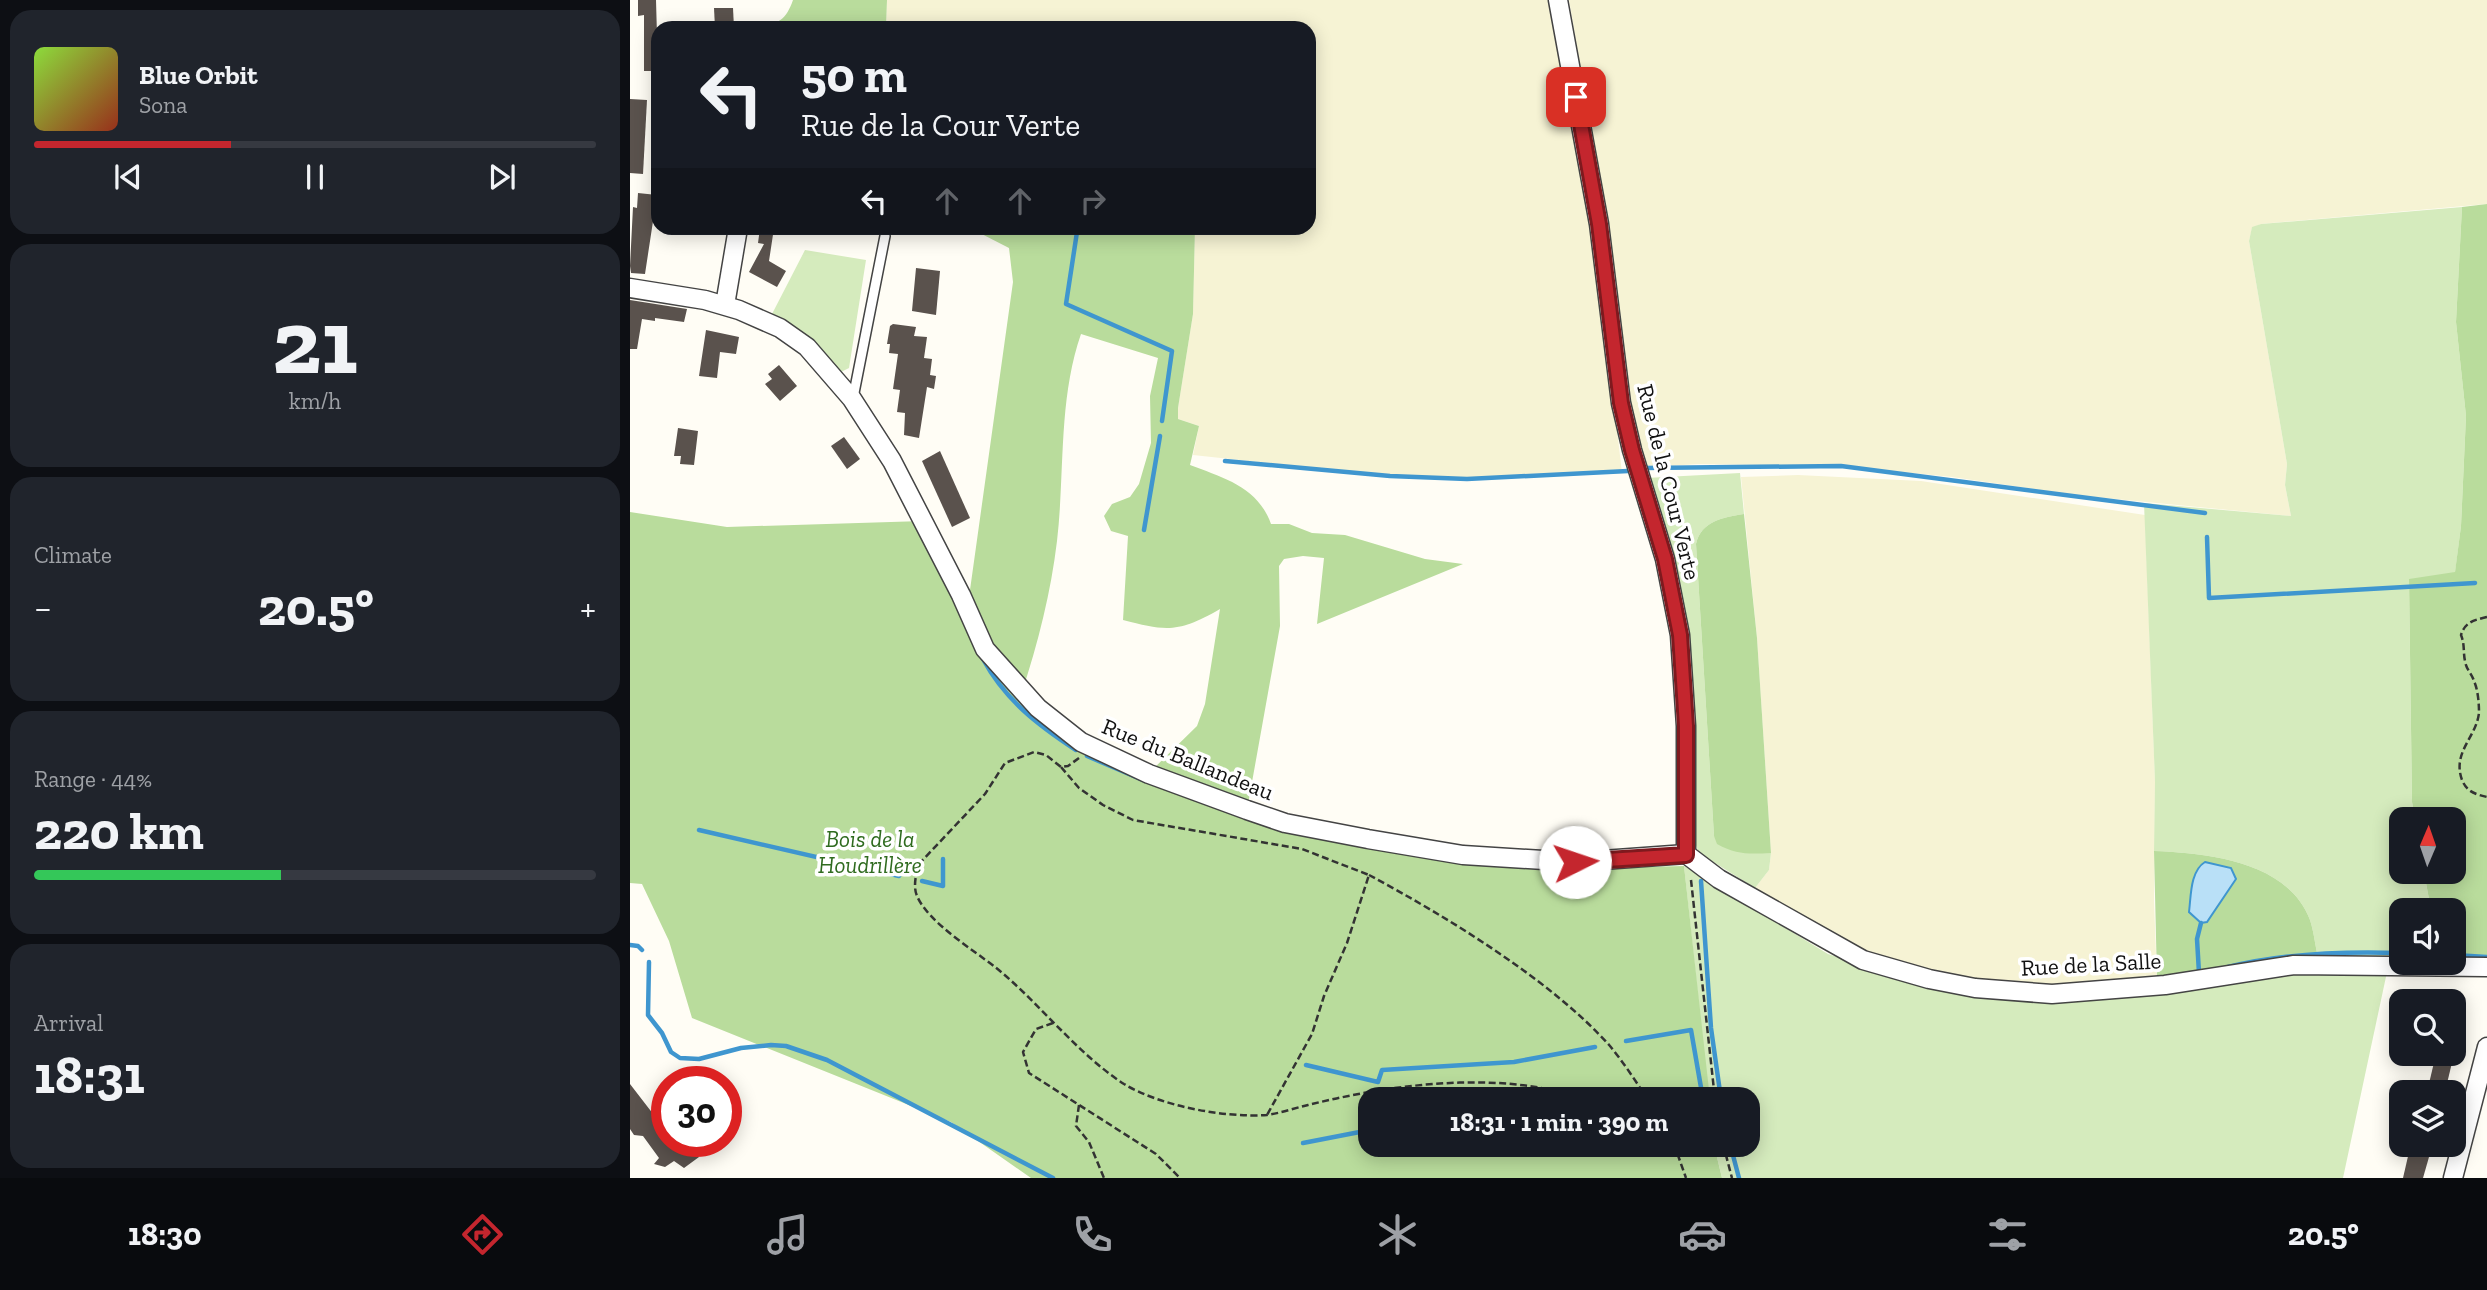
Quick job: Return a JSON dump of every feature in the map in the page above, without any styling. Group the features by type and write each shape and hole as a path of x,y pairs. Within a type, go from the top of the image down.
{"street":[{"name":"Rue de la Cour Verte","path":"1558,0 1599,224 1621,403 1632,450 1665,559 1680,635 1686,726 1686,855"},
{"path":"725,305 737,235"},
{"name":"Rue du Ballandeau","path":"630,288 725,305 759,318 794,337 818,358 852,400 908,491 985,649 1055,724 1087,746 1149,774 1273,819 1368,839 1463,855 1575,862 1686,855"},
{"name":"Rue de la Salle","path":"1686,855 1719,879 1863,960 1929,979 1975,988 2012,992 2078,992 2223,978 2294,965 2487,967"},
{"path":"2453,1178 2487,1047"}],"lane":[{"path":"852,400 885,236"}],"path":[{"path":"2487,617 2471,621 2463,628 2461,635 2465,645 2465,665 2474,679 2478,693 2479,715 2461,752 2458,766 2464,786 2472,793 2487,797"},
{"path":"1061,767 1077,760 1087,746"},
{"path":"1358,1096 1267,1115 1219,1112 1168,1103 1125,1084 1053,1023 1018,986 934,918 917,896 915,878 918,865 985,794 1005,763 1026,753 1045,755 1061,767 1079,788 1103,805 1133,820 1303,849 1369,875 1419,902 1536,982 1609,1046 1638,1087"},
{"path":"1686,855 1714,1087"},
{"path":"1267,1115 1312,1034 1324,996 1347,943 1369,875"},
{"path":"1053,1023 1036,1030 1023,1052 1029,1073 1156,1154 1180,1178"},
{"path":"1416,1087 1468,1082 1528,1087"},
{"path":"1079,1105 1076,1126 1089,1142 1104,1178"},
{"path":"1679,1157 1686,1178"},
{"path":"1726,1157 1732,1178"}],"shaded area":[{"path":"887,0 1554,0 1592,213 1622,473 1469,479 1390,476 1193,455 1199,426 1178,419 1178,408 1193,314 1195,235 1316,235 1316,21 886,21"},
{"path":"1569,0 2487,0 2487,204 2261,224 2252,228 2249,241 2287,464 2285,485 2291,516 2074,495 1952,477 1841,466 1698,464 1638,468 1607,222"},
{"path":"1798,475 1921,481 2145,515 2155,782 2154,901 2157,980 2063,986 1975,980 1939,973 1855,949 1755,888 1769,870 1771,853 1757,638 1741,477"}],"green space":[{"path":"793,0 887,0 886,21 779,21"},
{"path":"2487,204 2487,958 2466,957 2466,898 2429,898 2426,884 2466,884 2466,807 2413,807 2412,802 2409,579 2455,572 2461,526 2466,416 2456,322 2462,207"},
{"path":"2462,207 2456,322 2466,416 2461,526 2455,573 2409,580 2413,807 2389,807 2389,884 2426,884 2429,898 2389,898 2389,956 2318,957 2310,920 2299,900 2284,885 2244,864 2198,854 2154,851 2155,782 2144,503 2291,516 2285,485 2287,464 2249,241 2252,227 2261,224"},
{"name":"Bois de la Houdrillère","path":"984,235 1195,235 1193,314 1178,408 1178,419 1199,426 1190,465 1249,492 1265,511 1271,524 1289,524 1312,533 1345,535 1425,559 1463,564 1317,624 1324,558 1303,556 1284,559 1279,566 1280,626 1247,810 1560,869 1684,866 1709,1087 1358,1087 1358,1157 1717,1157 1722,1178 1031,1178 951,1122 692,1018 669,941 642,884 630,883 630,512 727,527 923,521 961,595 970,590 1013,282 1009,248","holes":["1081,334 1158,358 1150,396 1151,443 1139,484 1130,497 1112,504 1104,516 1111,531 1128,536 1123,620 1152,627 1173,628 1194,622 1220,609 1205,704 1197,726 1149,773 1038,708 1022,692 1051,579 1059,515 1065,411"]},
{"path":"805,250 866,260 849,368 841,372 801,332 772,314"},
{"path":"1740,473 1744,514 1714,521 1703,530 1696,544 1714,836 1771,853 1769,870 1755,888 1699,853 1694,840 1692,695 1646,478"},
{"path":"1744,514 1757,638 1771,853 1737,852 1717,844 1714,836 1696,544 1708,525"},
{"path":"2154,851 2198,854 2244,864 2284,885 2299,900 2310,920 2318,957 2157,980"},
{"path":"1684,866 1828,954 1930,987 2045,1001 2323,971 2387,972 2343,1178 1722,1178 1717,1157 1760,1157 1760,1087 1708,1087"}],"water":[{"path":"2205,862 2231,868 2236,879 2207,922 2201,923 2189,912 2194,878"}],"building":[{"path":"638,0 656,0 657,21 651,21 651,71 644,71 644,15 638,16"},
{"path":"714,8 733,8 734,21 715,21"},
{"path":"630,99 647,100 643,174 630,173"},
{"path":"638,193 651,194 651,234 645,274 631,273 630,266 633,207 637,208"},
{"path":"759,235 773,235 769,261 786,271 777,287 749,272 764,244 758,243"},
{"path":"916,268 940,271 936,315 912,311"},
{"path":"630,300 687,309 684,322 642,319 637,349 630,349"},
{"path":"893,324 916,327 914,336 927,337 924,358 932,359 930,375 936,376 934,389 927,387 919,438 904,435 905,413 897,412 900,390 893,389 898,354 889,353 890,344 887,344 890,326"},
{"path":"706,330 739,337 736,354 720,352 717,378 699,376"},
{"path":"779,365 797,386 780,401 765,384 772,379 768,374"},
{"path":"678,428 698,431 694,465 680,464 681,456 674,456"},
{"path":"844,437 860,459 847,469 831,446"},
{"path":"940,451 970,518 952,527 922,461"},
{"path":"2433,1066 2451,1066 2448,1080 2430,1080"},
{"path":"630,1084 651,1111 651,1147 643,1136 634,1135 630,1129"},
{"path":"699,1157 684,1168 674,1161 665,1167 654,1164 659,1158"},
{"path":"2408,1157 2429,1157 2423,1178 2403,1178"}],"waterway":[{"path":"1077,235 1066,304 1172,351 1162,421"},
{"path":"1144,530 1160,436"},
{"path":"1225,461 1390,476 1467,479 1628,471"},
{"path":"1645,468 1841,466 2205,513"},
{"path":"2207,537 2209,598 2475,583"},
{"path":"983,659 1012,699 1076,750"},
{"path":"1087,756 1143,780"},
{"path":"699,830 899,876"},
{"path":"922,881 943,886 943,859"},
{"path":"1701,881 1711,1028 1719,1087"},
{"path":"2199,973 2197,939 2201,923"},
{"path":"630,945 638,946 642,950"},
{"path":"2228,967 2314,954 2389,953"},
{"path":"2466,956 2487,957"},
{"path":"649,962 648,1015 662,1033 671,1052 680,1058 699,1059 741,1048 786,1046 827,1060 1053,1178"},
{"path":"1626,1041 1691,1030 1701,1087"},
{"path":"1306,1065 1378,1082 1382,1070 1514,1062 1595,1047"},
{"path":"1303,1143 1358,1132"},
{"path":"1733,1157 1739,1178"}],"route":[{"path":"1575,862 1686,855 1686,726 1680,635 1665,559 1632,450 1621,403 1599,224 1576,97"}]}
